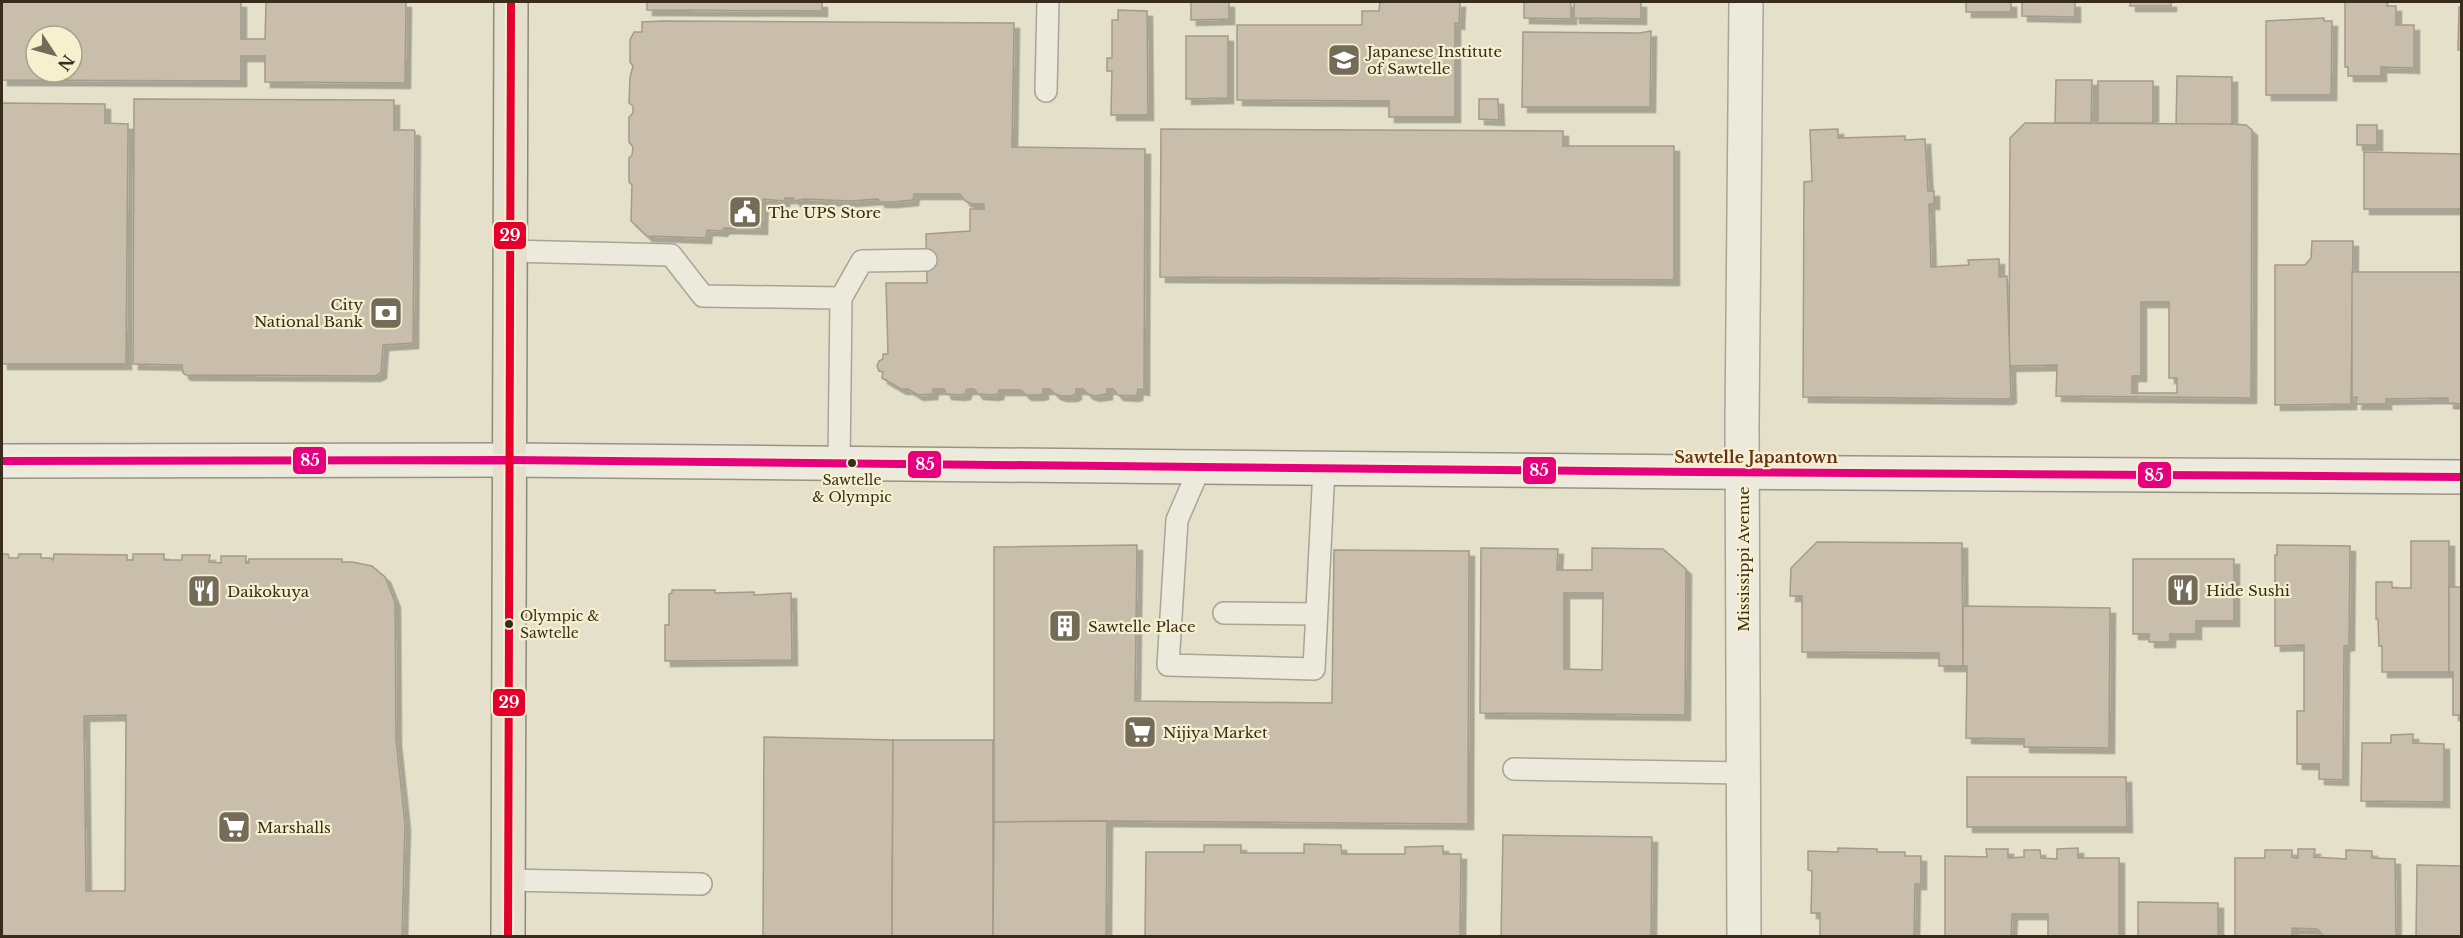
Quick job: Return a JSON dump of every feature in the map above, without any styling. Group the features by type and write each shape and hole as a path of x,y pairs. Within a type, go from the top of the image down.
{"main road":[{"path":"508,936 511,2"}],"street":[{"name":"Mississippi Avenue","path":"1744,936 1742,472 1746,2"},
{"path":"2,462 510,460 2462,477"}],"lane":[{"path":"1046,91 1048,2"},
{"path":"510,251 670,255 703,296 841,298"},
{"path":"840,463 841,298 862,261 926,260"},
{"path":"1200,467 1177,520 1168,665 1314,669 1324,468"},
{"path":"1224,613 1316,614"},
{"path":"1514,769 1742,773"},
{"path":"508,880 701,884"}],"building":[{"path":"2,2 241,2 241,39 265,39 266,2 406,2 405,83 265,82 265,56 241,56 241,81 84,80 84,24 24,24 24,80 2,80"},
{"path":"647,2 822,2 822,11 647,10"},
{"path":"1191,2 1229,2 1229,19 1191,20"},
{"name":"Japanese Institute of Sawtelle","path":"1380,2 1460,2 1459,24 1455,23 1455,117 1389,117 1389,101 1237,100 1237,25 1362,25 1362,11 1379,11"},
{"path":"1524,2 1571,2 1571,19 1524,18"},
{"path":"1574,2 1641,2 1641,19 1574,18"},
{"path":"1966,2 2011,2 2011,12 1966,12"},
{"path":"2022,2 2075,2 2075,17 2022,16"},
{"path":"2130,2 2171,2 2171,6 2130,6"},
{"path":"2345,2 2388,2 2387,6 2396,6 2396,25 2414,25 2414,68 2381,67 2381,76 2348,76 2348,67 2345,67"},
{"path":"2459,7 2462,7 2462,50 2458,50"},
{"path":"1118,10 1147,11 1148,115 1111,115 1112,71 1107,71 1107,58 1112,58 1112,20 1118,20"},
{"path":"2324,18 2324,21 2332,21 2331,95 2266,95 2266,21"},
{"path":"642,22 1014,23 1012,147 1145,149 1144,390 1138,389 1137,395 1133,396 1118,395 1113,389 1107,389 1107,394 1095,396 1083,389 1076,389 1076,394 1072,396 1061,396 1050,389 1043,389 1043,394 1038,395 1026,395 1021,390 999,390 998,394 993,395 978,394 974,389 967,389 965,394 960,395 946,394 944,389 933,389 932,394 918,395 908,389 901,389 882,378 883,372 879,371 877,366 883,359 883,354 888,354 886,283 927,283 926,234 970,231 970,209 984,209 984,204 965,201 960,194 914,194 913,200 893,202 880,202 878,199 795,201 793,198 785,198 784,201 763,199 762,229 707,230 706,238 647,236 631,221 632,185 629,182 629,158 633,147 629,142 629,117 633,113 633,106 629,103 630,77 633,66 630,62 630,40 634,32 642,32"},
{"path":"1651,31 1650,107 1522,107 1523,32 1640,33"},
{"path":"1186,36 1228,36 1228,98 1186,99"},
{"path":"2177,76 2232,77 2232,124 2176,125"},
{"path":"2056,80 2092,80 2091,123 2055,123"},
{"path":"2098,81 2153,81 2153,123 2098,123"},
{"path":"134,99 394,100 394,130 414,130 415,132 413,343 383,345 381,373 375,376 186,375 183,373 182,365 133,364"},
{"path":"1479,99 1498,99 1499,120 1479,119"},
{"path":"2,103 105,104 105,123 128,124 126,364 2,364"},
{"path":"2025,123 2232,124 2246,125 2252,130 2251,398 2056,396 2057,365 2009,366 2010,138","holes":["2141,302 2169,302 2169,378 2177,378 2177,393 2132,393 2132,376 2141,376"]},
{"path":"2357,125 2377,125 2377,145 2357,145"},
{"path":"1161,129 1563,131 1563,146 1674,146 1674,280 1160,277"},
{"path":"1838,129 1838,138 1905,136 1905,140 1925,139 1928,191 1934,191 1934,204 1929,204 1931,267 1969,265 1968,260 1999,259 1999,277 2007,276 2011,397 2008,399 1803,397 1804,182 1812,181 1810,130"},
{"path":"2364,152 2462,154 2461,209 2364,209"},
{"path":"2312,241 2353,241 2351,404 2275,405 2275,265 2305,265 2311,258"},
{"path":"2352,272 2462,272 2462,404 2448,403 2448,398 2386,399 2386,404 2356,404 2357,397 2352,398"},
{"path":"2411,541 2449,541 2449,672 2382,672 2382,646 2379,646 2378,619 2376,619 2376,582 2392,582 2392,588 2411,588"},
{"path":"1817,542 1962,543 1963,666 1939,666 1939,653 1802,652 1802,596 1790,596 1791,568"},
{"name":"Sawtelle Place","path":"1137,545 1135,701 1332,703 1334,550 1469,551 1468,824 994,822 994,547"},
{"path":"2277,545 2350,546 2349,645 2344,646 2343,780 2319,779 2319,764 2297,764 2297,711 2304,711 2304,645 2275,646 2275,555 2277,555"},
{"path":"1481,548 1558,549 1557,570 1592,570 1592,548 1663,549 1686,569 1685,715 1480,713","holes":["1564,593 1603,593 1602,670 1564,669"]},
{"path":"2,554 8,554 9,558 18,558 19,554 41,554 41,558 53,560 54,554 127,555 127,560 133,560 133,554 164,554 164,560 182,560 182,555 210,555 209,562 221,563 221,556 246,556 246,563 249,563 249,559 342,559 342,562 372,566 385,577 395,602 396,740 405,824 402,936 2,936","holes":["126,715 125,891 86,891 84,716"]},
{"name":"Hide Sushi","path":"2133,559 2234,559 2234,621 2196,621 2196,634 2170,634 2170,642 2149,642 2149,634 2133,634"},
{"path":"2449,587 2462,587 2462,715 2453,715 2453,672 2449,672"},
{"path":"672,590 715,590 715,593 754,592 754,595 791,593 792,660 665,661 665,625 669,625 669,594"},
{"path":"1963,606 2110,608 2109,748 2024,747 2024,739 1966,738 1967,666 1963,666"},
{"path":"2413,734 2413,743 2444,744 2444,802 2361,801 2362,743 2391,743 2391,735"},
{"path":"764,737 893,740 892,936 763,936"},
{"path":"893,740 993,740 993,936 892,936"},
{"path":"1967,777 2126,777 2127,827 1967,827"},
{"path":"1107,821 1106,936 993,936 994,822"},
{"path":"1503,835 1652,837 1651,936 1501,936"},
{"path":"1304,844 1341,845 1342,854 1405,854 1405,847 1443,846 1443,854 1461,854 1460,936 1145,936 1146,852 1204,852 1204,845 1241,845 1241,853 1304,853"},
{"path":"1838,848 1877,849 1877,852 1905,852 1905,856 1921,856 1921,884 1915,884 1914,936 1820,936 1820,913 1811,913 1812,871 1808,870 1808,851 1838,852"},
{"path":"2078,848 2078,858 2119,858 2119,936 2048,936 2048,914 2012,914 2011,936 1945,936 1945,856 1987,857 1986,849 2008,849 2008,858 2024,857 2024,850 2040,850 2041,858 2057,859 2057,849"},
{"path":"2298,849 2315,849 2314,857 2346,859 2346,850 2372,851 2372,858 2395,859 2396,936 2324,936 2317,929 2292,928 2292,936 2235,936 2235,858 2265,858 2265,850 2292,850 2292,857 2298,858"},
{"path":"2417,865 2462,866 2462,936 2416,936"},
{"path":"2138,902 2218,903 2218,936 2138,936"}],"transit line":[{"name":"29","path":"508,936 511,2"},
{"name":"85","path":"2,461 510,460 2462,477"}],"place":[{"name":"Japanese Institute of Sawtelle","path":"1344,60"},
{"name":"The UPS Store","path":"745,212"},
{"name":"City National Bank","path":"386,313"},
{"name":"Sawtelle & Olympic","path":"852,463"},
{"name":"Hide Sushi","path":"2183,590"},
{"name":"Daikokuya","path":"204,591"},
{"name":"Olympic & Sawtelle","path":"509,624"},
{"name":"Sawtelle Place","path":"1065,626"},
{"name":"Nijiya Market","path":"1140,732"},
{"name":"Marshalls","path":"234,827"}],"district":[{"name":"Sawtelle Japantown","path":"1756,457"}]}
